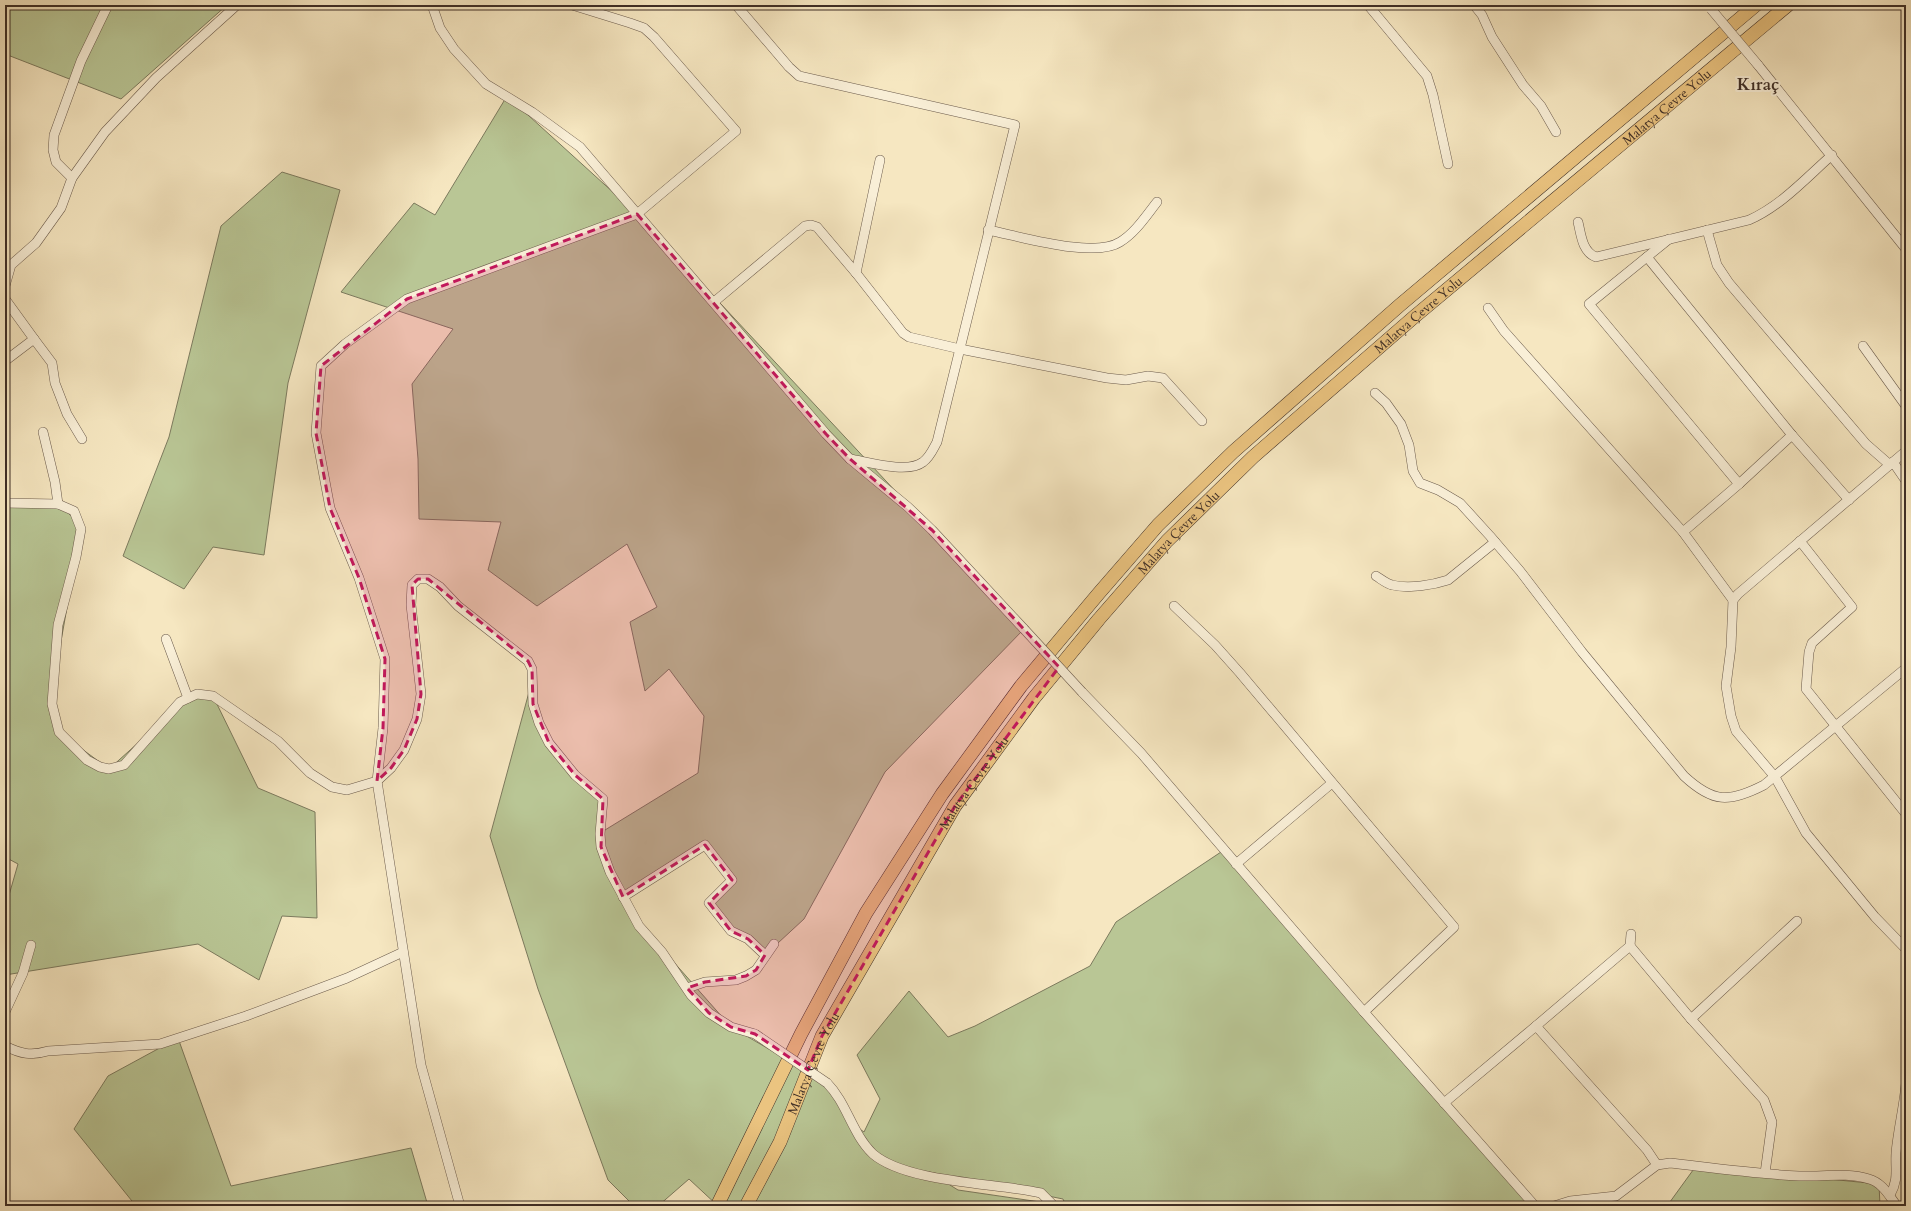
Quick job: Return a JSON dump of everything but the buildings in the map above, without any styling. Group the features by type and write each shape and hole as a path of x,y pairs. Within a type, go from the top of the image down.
{"highway":[{"name":"Malatya Çevre Yolu","path":"717,1206 801,1034 866,914 942,794 1021,686 1099,593 1158,525 1233,452 1400,305 1756,5"},
{"name":"Malatya Çevre Yolu","path":"746,1206 780,1142 822,1036 955,806 1034,698 1109,607 1167,541 1253,457 1414,317 1788,5"}],"street":[{"path":"72,178 56,162 53,150 54,134 81,60 108,5"},
{"path":"5,286 11,265 36,243 61,208 72,178 105,132 156,78 237,5"},
{"path":"460,1206 421,1065 377,781 383,728 385,659 359,578 330,508 316,433 321,366 345,344 407,298 637,214 736,131 654,37 644,28 572,5"},
{"path":"736,5 789,68 799,76 1015,125 988,230 938,442 922,463 907,468 850,459"},
{"path":"1368,5 1427,76 1433,95 1448,164"},
{"path":"1474,5 1482,15 1492,37 1523,85 1541,106 1556,132"},
{"path":"430,6 440,28 486,84 532,112 580,147 826,434 850,459 932,530 1140,753 1364,1012 1535,1206"},
{"path":"1710,7 1906,249"},
{"path":"1578,222 1586,250 1591,256 1596,257 1749,220 1761,215 1832,156"},
{"path":"856,273 880,160"},
{"path":"988,230 1083,249 1100,249 1120,242 1144,219 1157,202"},
{"path":"714,302 805,226 817,227 856,273 903,333 909,337 960,350 1107,378 1126,380 1148,376 1163,378 1202,421"},
{"path":"1707,230 1717,265 1729,284 1866,444 1891,463 1906,481"},
{"path":"1669,239 1589,304 1739,484"},
{"path":"1647,257 1792,435 1849,500"},
{"path":"5,300 52,363 55,383 67,414 82,439"},
{"path":"1488,308 1504,330 1683,532 1733,600 1731,647 1726,686 1731,716 1736,731 1742,741 1775,777 1806,833 1876,917 1906,949"},
{"path":"5,361 34,339"},
{"path":"1862,346 1906,406"},
{"path":"1375,393 1386,403 1401,424 1409,445 1413,471 1420,483 1438,490 1460,503 1520,570 1582,652 1684,776 1698,789 1714,798 1726,799 1745,795 1764,786 1906,668"},
{"path":"43,432 55,482 58,504"},
{"path":"1683,532 1739,484 1792,435"},
{"path":"1733,600 1906,451"},
{"path":"5,503 58,504 74,511 81,529 76,557 58,624 52,704 59,732 88,760 100,767 109,769 124,765 180,702 197,694 213,696 278,741 310,772 332,787 347,790 377,781 392,768 404,750 417,720 421,694 411,605 412,585 418,579 428,579 440,588 464,611 528,661 532,669 533,704 539,723 546,736 575,775 603,799 600,834 601,847 610,872 639,926 662,952 687,988 709,1013 731,1027 755,1034 827,1082 837,1092 861,1139 874,1154 891,1165 916,1173 1041,1193 1054,1206"},
{"path":"1800,541 1852,607 1812,643 1809,652 1806,689 1906,814"},
{"path":"1376,576 1392,585 1406,586 1441,582 1448,580 1496,542"},
{"path":"1174,606 1225,656 1454,927 1364,1012"},
{"path":"166,639 188,698"},
{"path":"1236,864 1332,783"},
{"path":"624,897 705,844 732,880 709,903 731,931 748,939 765,955"},
{"path":"1691,1018 1798,921"},
{"path":"1444,1103 1630,946 1631,934"},
{"path":"687,988 705,982 736,980 746,976 756,970 774,944"},
{"path":"5,1012 23,973 32,945"},
{"path":"1630,946 1691,1018 1764,1100 1772,1122 1765,1173"},
{"path":"5,1046 13,1050 36,1055 48,1051 160,1044 253,1013 347,978 403,952"},
{"path":"1536,1026 1647,1150 1657,1165"},
{"path":"1890,1195 1897,1180 1896,1153 1906,1084"},
{"path":"1554,1206 1570,1202 1616,1196 1657,1165 1670,1163 1798,1176 1834,1176 1869,1179 1879,1184 1890,1195 1897,1206"}],"highlighted area":[{"path":"637,214 826,434 850,459 932,530 1059,667 955,806 822,1036 808,1070 755,1034 731,1027 709,1013 687,988 705,982 746,976 756,970 765,955 748,939 731,931 709,903 732,880 705,845 623,897 601,847 603,799 575,775 549,743 533,704 532,669 528,661 428,579 418,579 412,585 421,694 417,719 404,750 391,768 377,781 383,728 385,659 359,578 330,508 316,433 321,366 407,299"}],"green space":[{"path":"5,5 227,5 121,99 5,54"},
{"path":"507,96 637,214 1024,629 885,772 804,919 765,955 719,915 709,903 732,880 705,845 627,895 634,917 731,1027 827,1083 850,1122 864,1132 880,1099 857,1055 909,991 948,1037 975,1026 1090,966 1116,922 1224,850 1532,1206 1066,1206 1063,1199 929,1172 958,1190 1054,1204 1054,1206 718,1206 689,1179 658,1206 634,1206 608,1180 538,989 490,836 532,681 533,704 549,743 603,799 602,821 605,830 698,773 704,716 669,669 645,691 630,622 657,607 627,544 537,606 488,570 501,522 419,519 418,459 412,384 453,329 341,292 414,203 435,215"},
{"path":"282,172 340,190 288,383 264,555 213,547 184,589 123,556 169,437 221,226"},
{"path":"5,503 58,504 78,522 76,557 53,686 59,732 109,769 188,698 213,696 258,788 315,812 317,918 282,916 259,980 198,944 5,975 5,909 18,864 5,857"},
{"path":"178,1038 231,1186 411,1148 428,1206 136,1206 74,1129 108,1076"},
{"path":"1696,1166 1879,1184 1880,1206 1667,1206"}],"district":[{"name":"Kıraç","path":"1758,84"}]}
